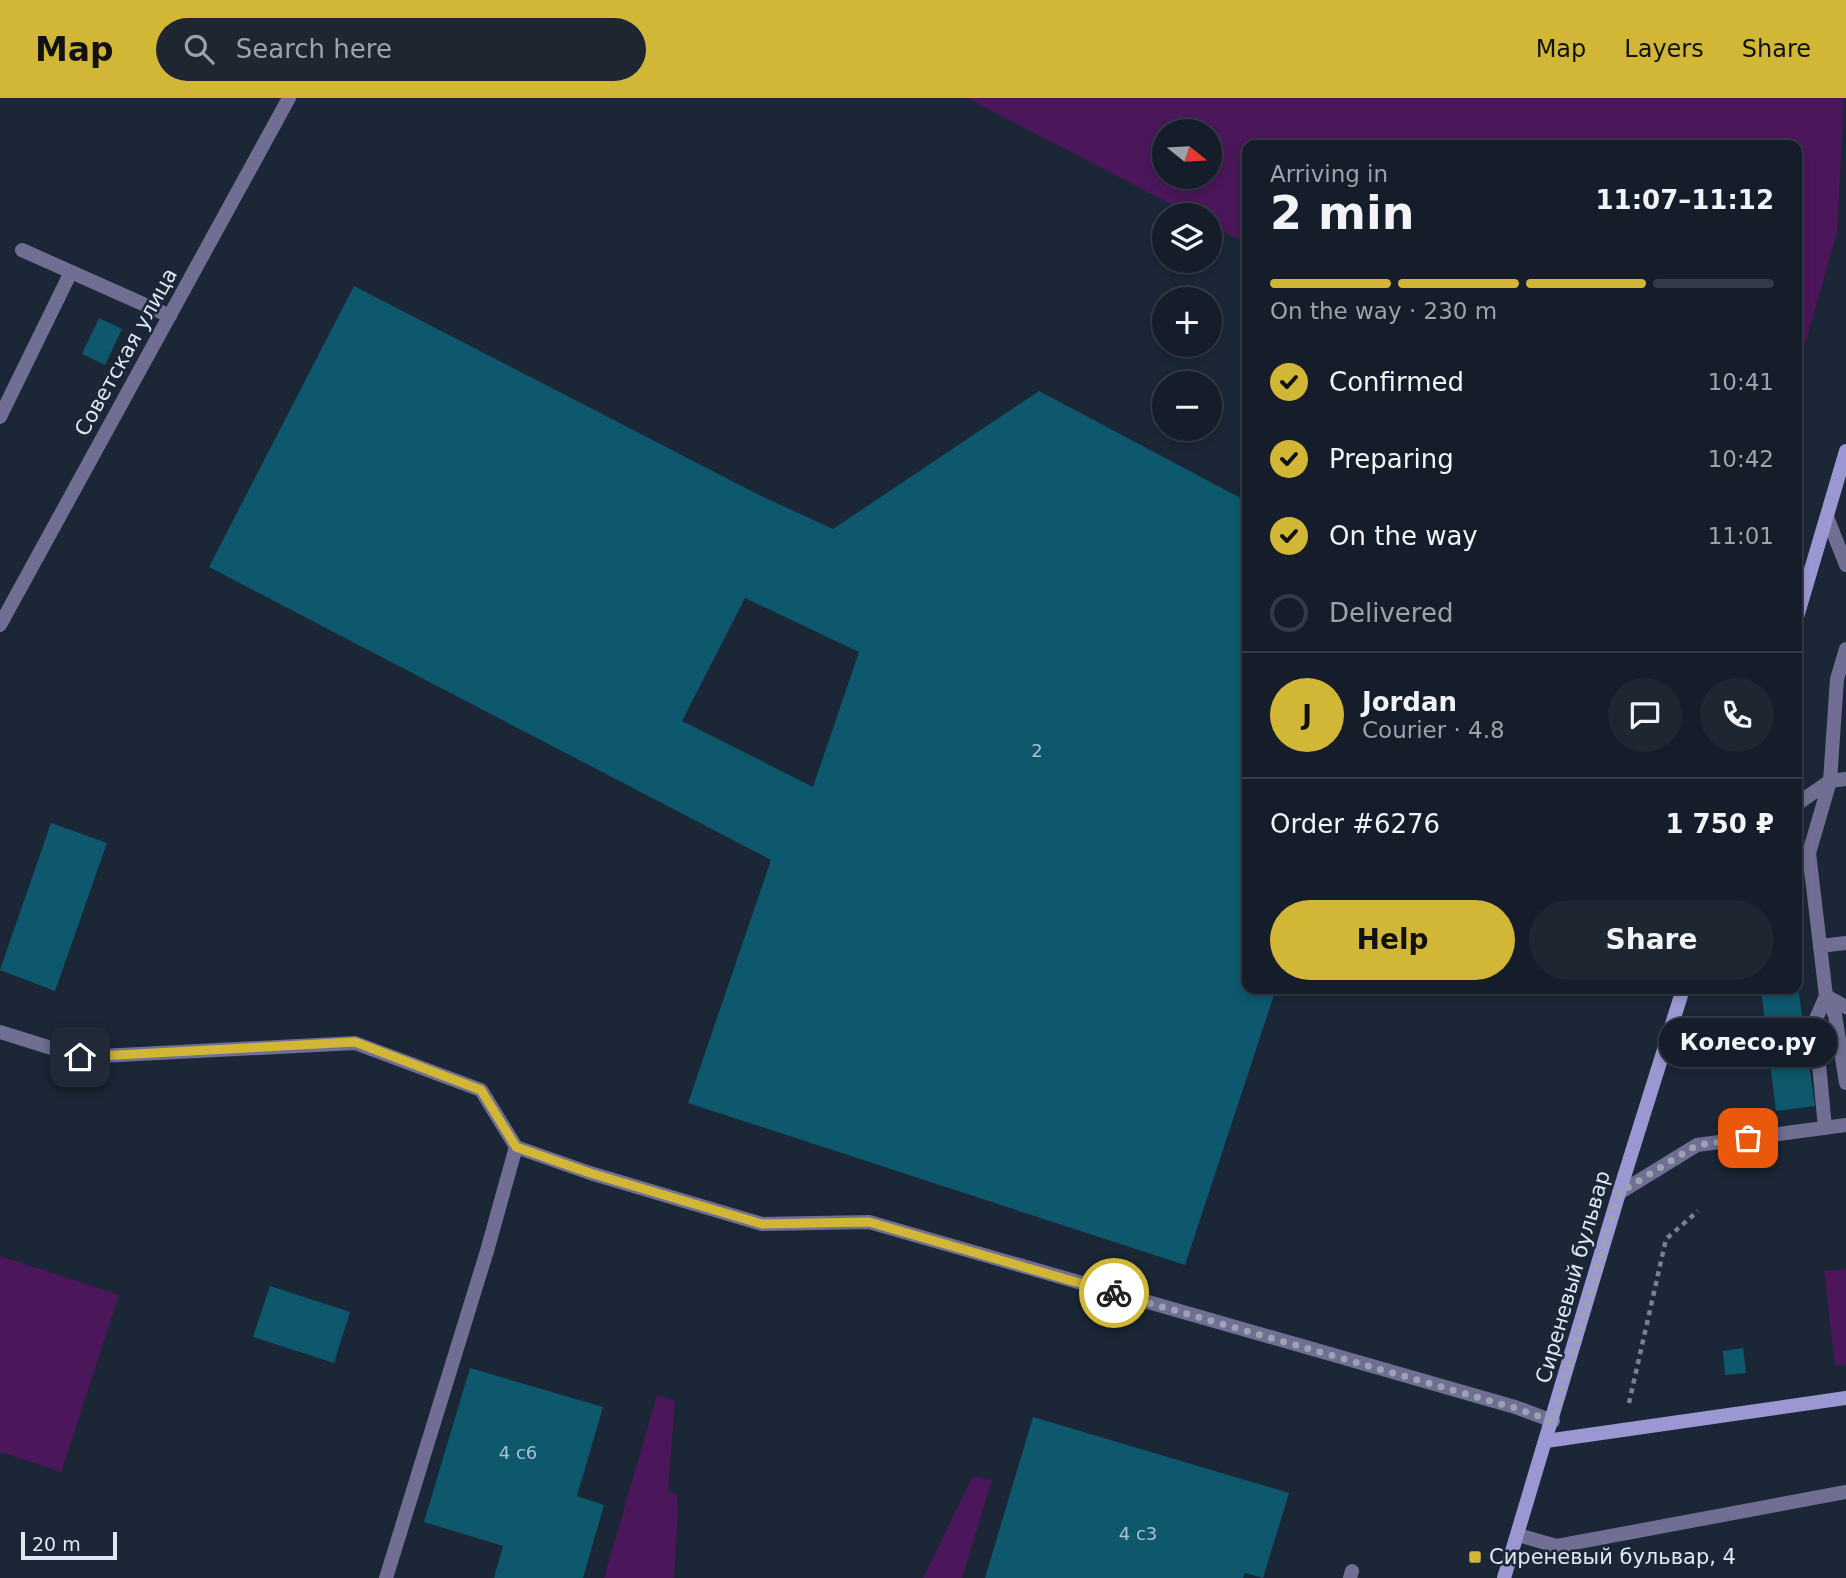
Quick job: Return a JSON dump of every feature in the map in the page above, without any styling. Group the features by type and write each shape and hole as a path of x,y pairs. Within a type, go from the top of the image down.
{"main road":[{"path":"1802,601 1846,451"},
{"name":"Сиреневый бульвар","path":"1504,1578 1681,994"},
{"path":"1546,1441 1846,1398"}],"lane":[{"name":"Советская улица","path":"0,625 289,98"},
{"path":"22,250 170,316"},
{"path":"0,417 71,272"},
{"path":"1828,517 1846,565"},
{"path":"1846,649 1837,679 1830,781 1809,853 1826,996 1835,1015 1846,1083"},
{"path":"1802,801 1830,781 1846,779"},
{"path":"1802,859 1809,853"},
{"path":"1820,946 1846,943"},
{"path":"1826,996 1846,993"},
{"path":"1826,996 1846,1007"},
{"path":"1825,1128 1815,1021 1826,996"},
{"path":"0,1032 80,1057 355,1042 481,1090 516,1147 590,1173 762,1224 869,1222 1553,1421"},
{"path":"1619,1193 1697,1145 1846,1125"},
{"path":"386,1578 487,1251 516,1147"},
{"path":"1518,1535 1557,1546 1846,1492"}],"path":[{"path":"1629,1403 1666,1239 1698,1211"}],"shaded area":[{"path":"967,98 1844,98 1837,233 1802,354 1802,140 1242,140 1242,241 1222,231 1222,203 1169,203"},
{"path":"0,1256 119,1295 61,1472 0,1452"},
{"path":"1846,1269 1846,1365 1835,1366 1824,1271"},
{"path":"657,1395 675,1400 668,1491 677,1495 674,1578 604,1578"},
{"path":"973,1476 992,1480 962,1578 923,1578"}],"building":[{"path":"354,286 761,496 833,529 1039,391 1242,499 1242,994 1274,994 1185,1265 688,1103 771,860 209,567","holes":["745,598 859,652 813,787 682,721"]},
{"path":"99,318 122,329 105,365 82,354"},
{"path":"51,823 107,843 55,991 0,970"},
{"path":"1762,994 1799,994 1815,1106 1776,1111"},
{"path":"270,1286 350,1312 334,1363 253,1337"},
{"path":"1743,1348 1746,1373 1725,1375 1723,1351"},
{"path":"470,1368 603,1407 577,1496 604,1505 583,1578 494,1578 503,1546 424,1522"},
{"path":"1033,1417 1289,1493 1263,1578 1245,1573 1243,1578 985,1578"}],"way so far":[{"path":"1114,1293 1553,1421 1619,1193 1697,1145 1748,1138"}],"place":[{"name":"Колесо.ру","path":"1748,1138"},
{"name":"Сиреневый бульвар, 4","path":"1475,1557"}],"route":[{"path":"80,1057 355,1042 481,1090 516,1147 590,1173 762,1224 869,1222 1114,1293"}]}
